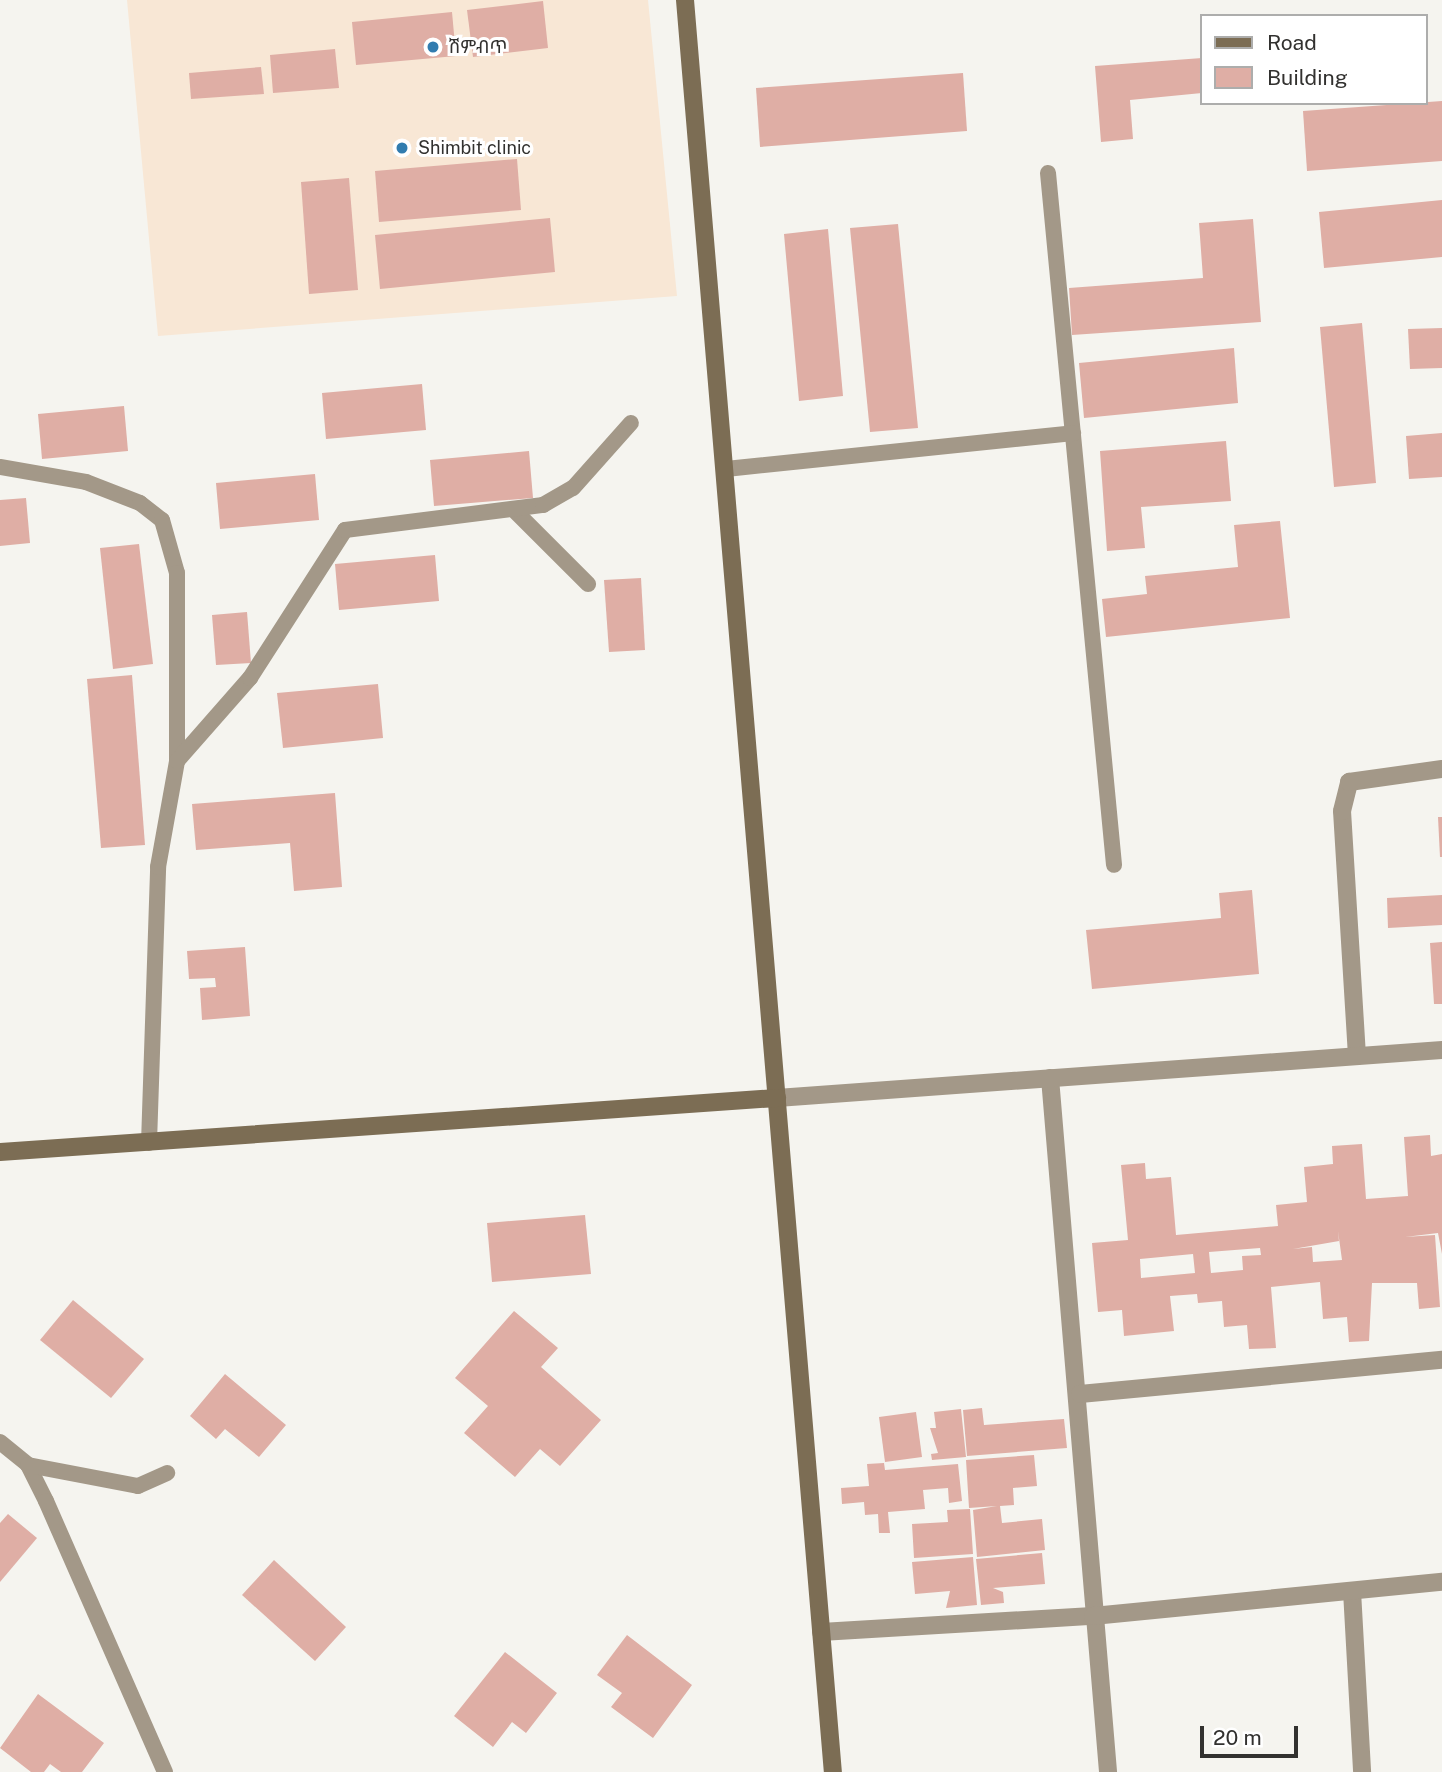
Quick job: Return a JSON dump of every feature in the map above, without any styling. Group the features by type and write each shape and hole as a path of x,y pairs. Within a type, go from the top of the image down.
{"street":[{"path":"693,0 685,0 833,1772"},
{"path":"1357,1056 1342,811 1349,782 1442,768"},
{"path":"0,1152 1442,1050"},
{"path":"1050,1078 1080,1394 1093,1616 1108,1772"},
{"path":"1080,1394 1442,1360"},
{"path":"821,1632 1093,1616 1442,1582"},
{"path":"1352,1591 1362,1772"}],"lane":[{"path":"1048,173 1114,865"},
{"path":"177,761 250,678 345,530 436,514 516,512 573,488 631,423"},
{"path":"726,469 1073,433"},
{"path":"0,467 86,482 140,503 162,520 177,573 177,761 158,867 149,1143"},
{"path":"516,512 587,584"},
{"path":"0,1442 28,1465 165,1772"},
{"path":"28,1465 138,1486 167,1473"}],"shaded area":[{"name":"Shimbit clinic","path":"127,0 648,0 677,296 158,336"}],"building":[{"path":"543,1 548,48 473,57 467,10"},
{"path":"452,12 456,56 356,65 352,22"},
{"path":"335,49 339,88 273,93 270,55"},
{"path":"1200,58 1200,93 1130,100 1133,139 1101,142 1095,66"},
{"path":"261,67 264,94 191,99 189,73"},
{"path":"963,73 967,131 760,147 756,88"},
{"path":"1442,101 1442,161 1307,171 1303,111 1428,105 1428,102"},
{"path":"517,159 521,210 379,222 375,171"},
{"path":"349,178 358,290 309,294 301,182"},
{"path":"1442,200 1442,257 1324,268 1319,212"},
{"path":"550,218 555,272 380,289 375,235"},
{"path":"1253,219 1261,322 1072,335 1069,288 1203,278 1199,223"},
{"path":"898,224 918,428 870,432 850,228"},
{"path":"828,229 843,396 799,401 784,234"},
{"path":"1362,323 1376,483 1334,487 1320,327"},
{"path":"1442,328 1442,368 1410,369 1408,329"},
{"path":"1234,348 1238,403 1084,418 1079,363"},
{"path":"422,384 426,430 326,439 322,393"},
{"path":"124,406 128,451 42,459 38,414"},
{"path":"1442,433 1442,477 1409,479 1406,436"},
{"path":"1226,441 1231,501 1141,507 1145,548 1107,551 1100,451"},
{"path":"529,451 533,498 434,506 430,460"},
{"path":"315,474 319,520 220,529 216,483"},
{"path":"26,498 30,543 0,546 0,500"},
{"path":"1280,521 1290,618 1106,637 1102,599 1147,594 1145,576 1238,567 1234,525"},
{"path":"139,544 153,664 113,669 100,548"},
{"path":"435,555 439,601 339,610 335,564"},
{"path":"641,578 645,650 609,652 604,580"},
{"path":"247,612 251,663 216,665 212,615"},
{"path":"132,675 145,845 101,848 87,679"},
{"path":"378,684 383,738 283,748 277,693"},
{"path":"335,793 342,887 294,891 290,843 196,850 192,804"},
{"path":"1438,817 1442,817 1442,857 1440,857"},
{"path":"1252,890 1259,974 1092,989 1086,930 1221,918 1219,893"},
{"path":"1442,895 1442,925 1388,928 1387,898"},
{"path":"1442,942 1442,1004 1434,1004 1430,943"},
{"path":"245,947 250,1016 202,1020 200,988 216,987 215,978 189,979 187,951"},
{"path":"1430,1135 1431,1156 1442,1154 1442,1254 1438,1233 1405,1237 1435,1235 1440,1307 1419,1309 1417,1283 1372,1283 1369,1341 1349,1342 1347,1317 1323,1319 1320,1282 1271,1287 1276,1348 1249,1349 1247,1325 1224,1327 1222,1301 1198,1303 1197,1294 1170,1296 1174,1331 1124,1336 1122,1310 1098,1312 1092,1243 1128,1240 1121,1165 1145,1163 1146,1179 1171,1177 1176,1235 1278,1226 1276,1205 1307,1202 1304,1167 1333,1164 1332,1146 1362,1144 1366,1199 1408,1196 1404,1137","holes":["1338,1231 1342,1260 1313,1262 1312,1247 1293,1249 1339,1241","1260,1248 1261,1255 1242,1256 1243,1270 1211,1273 1209,1252","1193,1254 1195,1273 1141,1278 1140,1259"]},
{"path":"585,1215 591,1274 492,1282 487,1223"},
{"path":"73,1300 144,1359 111,1398 40,1340"},
{"path":"514,1311 558,1348 541,1367 601,1420 560,1466 540,1449 515,1477 464,1433 488,1406 455,1378"},
{"path":"225,1374 286,1425 259,1457 225,1429 216,1439 190,1416"},
{"path":"982,1408 984,1425 1064,1419 1067,1448 967,1456 963,1410"},
{"path":"961,1409 966,1457 932,1460 931,1454 938,1453 930,1428 936,1428 934,1412"},
{"path":"916,1412 922,1457 885,1462 879,1417"},
{"path":"1034,1455 1037,1486 1013,1488 1014,1505 1000,1506 1002,1523 1042,1519 1045,1550 977,1557 973,1510 997,1506 969,1508 966,1460"},
{"path":"884,1463 885,1470 958,1464 962,1501 949,1503 948,1488 923,1490 925,1509 888,1512 890,1533 879,1533 878,1514 865,1515 864,1502 842,1504 841,1488 869,1486 867,1464"},
{"path":"970,1509 973,1554 914,1558 912,1524 948,1522 947,1510"},
{"path":"8,1514 37,1538 0,1582 0,1523"},
{"path":"1042,1553 1045,1584 993,1588 1003,1592 1004,1603 981,1605 976,1559"},
{"path":"973,1557 977,1605 946,1608 950,1591 915,1594 912,1562"},
{"path":"274,1560 346,1627 315,1661 242,1595"},
{"path":"627,1635 692,1685 653,1738 611,1707 622,1693 597,1675"},
{"path":"505,1652 557,1693 526,1733 512,1722 493,1747 454,1716"},
{"path":"38,1694 104,1743 82,1772 61,1772 50,1764 44,1772 31,1772 0,1748"}],"place":[{"name":"ሽምብጥ","path":"433,47"},
{"name":"Shimbit clinic","path":"402,148"}]}
